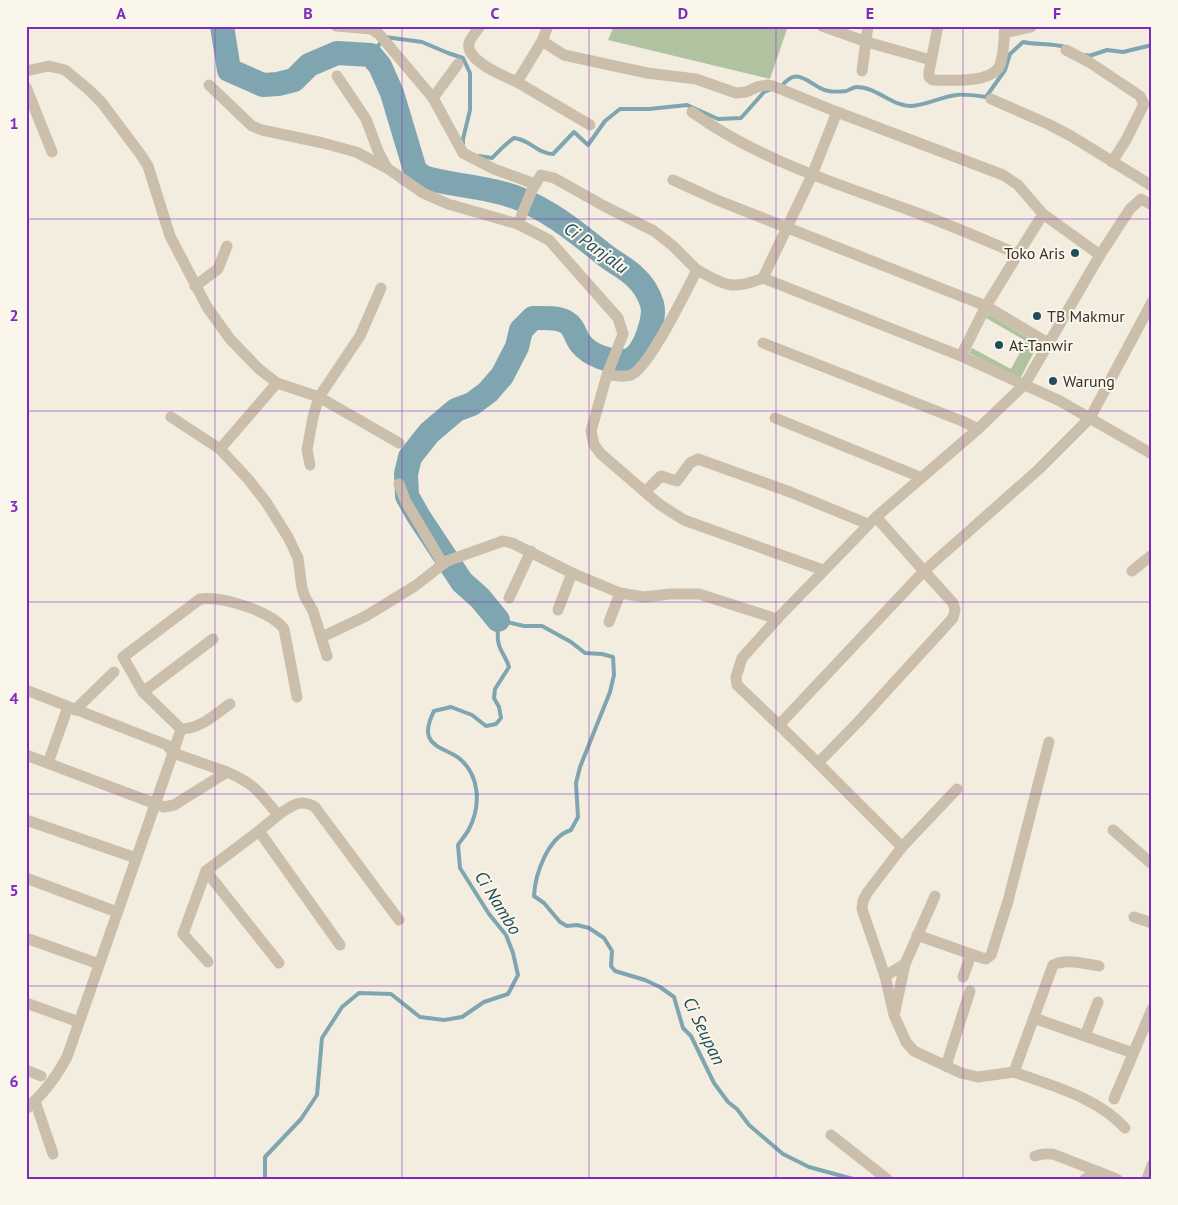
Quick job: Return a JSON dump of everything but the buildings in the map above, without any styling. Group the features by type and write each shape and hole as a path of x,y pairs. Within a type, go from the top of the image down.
{"street":[{"path":"336,26 370,29 379,34 433,98 463,153 533,187"},
{"path":"480,26 469,41 471,53 479,62 517,82 590,126"},
{"path":"517,82 542,41 548,26"},
{"path":"822,26 867,42 931,60"},
{"path":"862,71 868,26"},
{"path":"938,26 929,72 929,77 933,80 969,80 991,74 1001,64 1005,30 1011,33 1031,27"},
{"path":"542,41 564,55 647,73 696,80 736,93 770,85 1003,175 1018,185 1043,214 1100,255"},
{"path":"1066,50 1089,62 1142,99 1144,104 1126,140 1112,162"},
{"path":"433,98 458,64"},
{"path":"26,71 49,66 65,70 102,103 141,154 148,166 170,236 207,307 230,340 276,383 319,397 399,444"},
{"path":"336,76 366,119 378,151 387,168"},
{"path":"209,85 252,126 356,152 387,168 423,193 448,204 518,224 548,240 618,318 623,334 608,374 591,431 594,445 601,454 659,504 684,520 823,570"},
{"path":"26,87 31,115 52,152"},
{"path":"991,99 1048,124 1092,148 1152,186"},
{"path":"692,112 718,131 812,175 913,212 1018,254"},
{"path":"518,224 533,187 541,175 554,178 613,211 654,231 674,246 696,270 724,284 746,285 763,278 812,175 837,112"},
{"path":"673,180 788,228 986,306 1048,343"},
{"path":"902,848 818,762 738,685 736,677 742,658 872,520 978,429 1025,384 1100,255 1130,209 1152,190"},
{"path":"1141,199 1152,205"},
{"path":"961,356 986,306 1043,214"},
{"path":"196,286 218,269 227,246"},
{"path":"608,374 627,376 639,370 667,328 696,270"},
{"path":"763,278 961,356 1025,384 1060,401 1152,454"},
{"path":"310,465 307,450 319,397 360,336 381,288"},
{"path":"779,725 924,571 1038,470 1090,418 1152,302"},
{"path":"763,343 978,429"},
{"path":"220,449 276,383"},
{"path":"171,417 220,449 266,502 288,537 298,558 302,588 305,597 314,611 327,656"},
{"path":"775,418 920,477"},
{"path":"646,492 661,476 677,481 690,463 698,459 872,520 924,571 953,603 956,610 953,618 859,721 818,762"},
{"path":"399,484 406,502 445,563"},
{"path":"322,637 366,616 415,586 445,563 503,541 512,542 572,573 620,593 644,597 670,594 698,594 777,619"},
{"path":"509,598 531,551"},
{"path":"1132,570 1152,556"},
{"path":"558,610 572,573"},
{"path":"609,622 620,593"},
{"path":"230,704 198,726 190,729 182,728 143,692 123,657 200,599 208,598 250,608 274,618 280,623 284,629 297,697"},
{"path":"143,692 213,639"},
{"path":"48,763 72,708 114,672"},
{"path":"26,690 167,745 172,753 227,772 251,784 278,815"},
{"path":"53,1154 29,1106 42,1094 67,1057 182,728"},
{"path":"917,936 971,955 986,958 991,955 1008,901 1049,742"},
{"path":"26,755 164,806 174,805 227,772"},
{"path":"957,788 902,848 867,893 863,901 862,909 886,976 894,1015 906,1042 914,1051 961,1073 978,1077 1014,1072 1088,1101 1110,1113 1125,1128"},
{"path":"208,962 183,934 206,872 278,815 295,804 308,803 315,807 399,920"},
{"path":"26,820 136,858"},
{"path":"1113,830 1152,864"},
{"path":"259,831 340,945"},
{"path":"206,872 278,963"},
{"path":"26,878 118,912"},
{"path":"894,1015 906,964 935,896"},
{"path":"1134,917 1152,923"},
{"path":"26,938 99,964"},
{"path":"963,977 971,955"},
{"path":"1014,1072 1053,965 1059,962 1070,962 1099,966"},
{"path":"886,976 906,964"},
{"path":"946,1066 970,991"},
{"path":"1085,1036 1098,1002"},
{"path":"26,1003 79,1022"},
{"path":"1114,1099 1152,1008"},
{"path":"1034,1018 1134,1053"},
{"path":"26,1070 41,1076"},
{"path":"831,1134 887,1179"},
{"path":"1035,1156 1053,1154 1117,1179"},
{"path":"1147,1179 1152,1165"},
{"path":"1085,1179 1099,1172"}],"green space":[{"path":"614,26 788,26 770,79 608,40"},
{"path":"989,314 1038,344 1020,379 969,353 972,348 1011,369 1026,341 986,318"}],"waterway":[{"name":"Ci Panjalu","path":"222,26 229,70 263,85 294,80 309,65 337,53 371,55 380,66 392,93 415,170 423,177 504,193 540,208 631,273 649,296 653,308 653,316 647,338 637,355 625,361 607,359 590,352 581,344 569,324 563,320 533,318 521,330 517,347 502,376 488,392 472,404 456,410 429,433 410,457 406,474 407,496 462,582 480,598 498,620"},
{"path":"371,55 385,37 422,42 463,58 470,73 470,110 463,146"},
{"path":"781,87 791,78 800,77 826,90 847,91 856,87 864,88 898,103 911,106 956,95 986,97 1005,70 1010,54 1023,42 1065,47"},
{"path":"1086,55 1089,56 1107,50 1123,52 1152,45"},
{"path":"479,156 492,158 514,138 524,141 543,152 553,154 574,132 588,145 605,121 620,109 649,109 687,105 718,119 741,118 764,92 772,89"},
{"name":"Ci Nambo","path":"265,1179 265,1157 301,1119 317,1095 322,1038 342,1007 359,993 391,994 420,1017 444,1020 462,1017 484,1002 508,994 518,975 513,953 506,935 489,914 460,868 458,845 473,820 477,801 477,792 472,774 460,759 431,741 428,731 434,711 451,707 472,715 486,726 496,724 501,718 499,707 494,698 495,689 509,667 498,642 498,620 524,626 542,626 571,642 585,653 613,657 614,675 610,692 580,767 576,783 578,817 571,830 563,834 549,848 540,867 534,896 544,903 560,922 567,926 577,925 589,928 604,938 612,951 611,966 615,971 645,980 660,987 674,997 683,1028 691,1036 714,1083 749,1125 783,1154 809,1167 853,1179"}],"place":[{"name":"Toko Aris","path":"1075,253"},
{"name":"TB Makmur","path":"1037,316"},
{"name":"At-Tanwir","path":"999,345"},
{"name":"Warung","path":"1053,381"}],"water label":[{"name":"Ci Seupan","path":"704,1031"}]}
